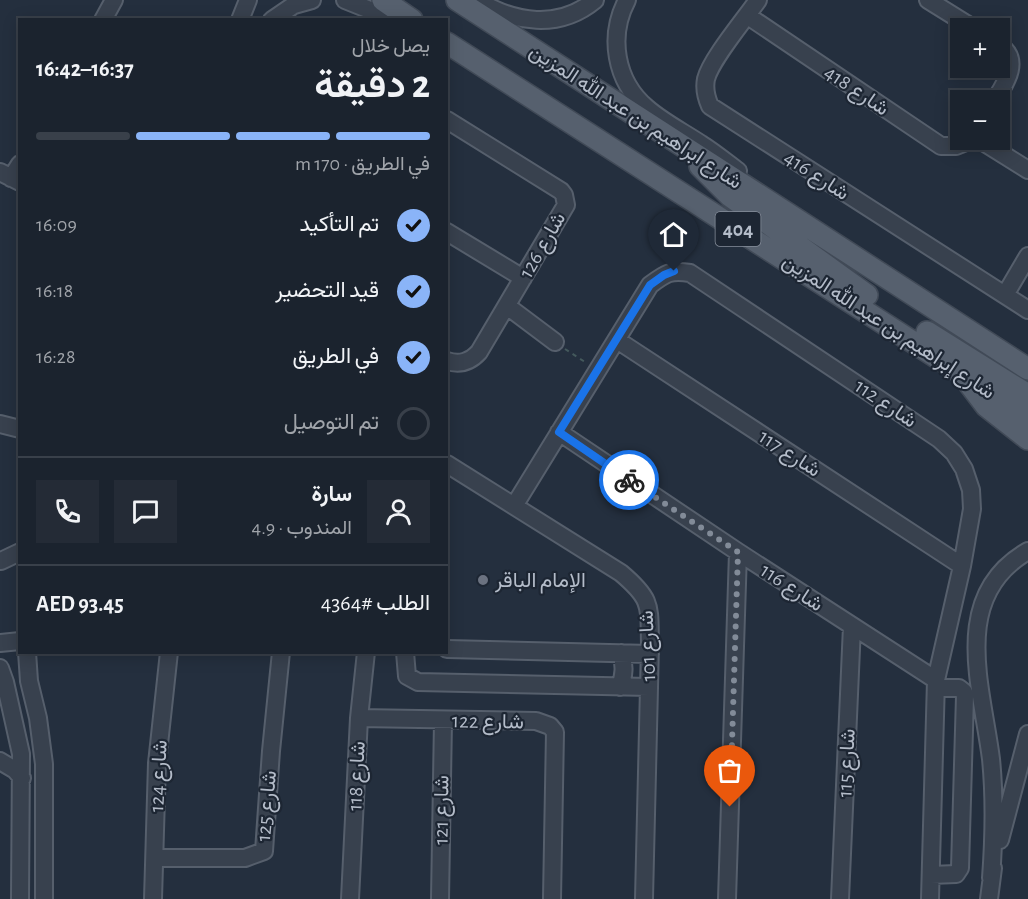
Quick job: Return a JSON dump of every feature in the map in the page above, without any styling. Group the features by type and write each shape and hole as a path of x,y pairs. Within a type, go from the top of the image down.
{"main road":[{"path":"383,0 409,18"},
{"name":"شارع ابراهيم بن عبد الله المزين","path":"457,0 1028,369"},
{"name":"شارع إبراهيم بن عبد الله المزين","path":"448,44 963,372 1028,416"},
{"path":"686,147 716,184 767,224 861,291 1028,395"},
{"path":"963,372 972,389 986,406 1028,439"}],"street":[{"path":"104,18 114,0"},
{"path":"241,18 248,0"},
{"path":"276,18 294,5 312,0"},
{"path":"345,0 390,18"},
{"path":"477,0 509,16 536,21 573,14 595,0"},
{"path":"627,0 619,18 617,51 622,72 632,92 656,115 763,188 803,225"},
{"name":"شارع 416","path":"758,0 712,65 706,79 705,94 710,106 1028,310"},
{"path":"928,0 957,18"},
{"name":"شارع 418","path":"748,16 941,146 950,146"},
{"name":"شارع 126","path":"448,121 564,195 566,200 564,210 479,352 474,358 459,363 448,361"},
{"path":"996,150 1028,170"},
{"path":"448,233 523,278"},
{"path":"1005,295 1028,256"},
{"name":"شارع 112","path":"514,506 650,285 674,271 690,273 939,439 954,453 964,469 971,490 972,509 936,684 930,899"},
{"path":"507,306 555,342"},
{"name":"شارع 117","path":"617,340 962,566"},
{"path":"0,424 18,428"},
{"name":"شارع 116","path":"559,432 936,684"},
{"name":"شارع 101","path":"448,465 621,573 640,591 649,606 650,654 644,899"},
{"path":"989,899 994,807 991,760 977,670 978,622 984,598 995,579 1010,563 1028,551"},
{"path":"727,899 738,552"},
{"path":"1,562 18,553"},
{"path":"1,562 18,564"},
{"name":"شارع 115","path":"840,899 852,626"},
{"path":"0,643 18,641"},
{"path":"448,649 650,654"},
{"path":"620,687 624,670 621,653"},
{"path":"27,654 29,681 43,749 44,899"},
{"name":"شارع 124","path":"153,899 157,763 169,654"},
{"name":"شارع 125","path":"155,858 245,858 264,851 281,654"},
{"name":"شارع 118","path":"350,899 358,718 366,654"},
{"path":"405,654 407,676 417,682 649,687"},
{"path":"0,668 17,735 22,778 20,899"},
{"path":"931,875 956,874 960,868 966,696 959,688 936,684"},
{"name":"شارع 122","path":"358,718 536,722 550,726 555,732 552,899"},
{"name":"شارع 121","path":"440,899 443,721"},
{"path":"991,878 1028,734"},
{"path":"0,752 17,735"},
{"path":"0,761 15,770 22,778"},
{"path":"21,828 31,825 45,828"}],"path":[{"path":"555,342 598,370"}],"way so far":[{"path":"629,480 738,552 730,807"}],"place":[{"name":"الإمام الباقر","path":"483,580"}],"route":[{"path":"629,480 559,432 650,285 674,271"}]}
